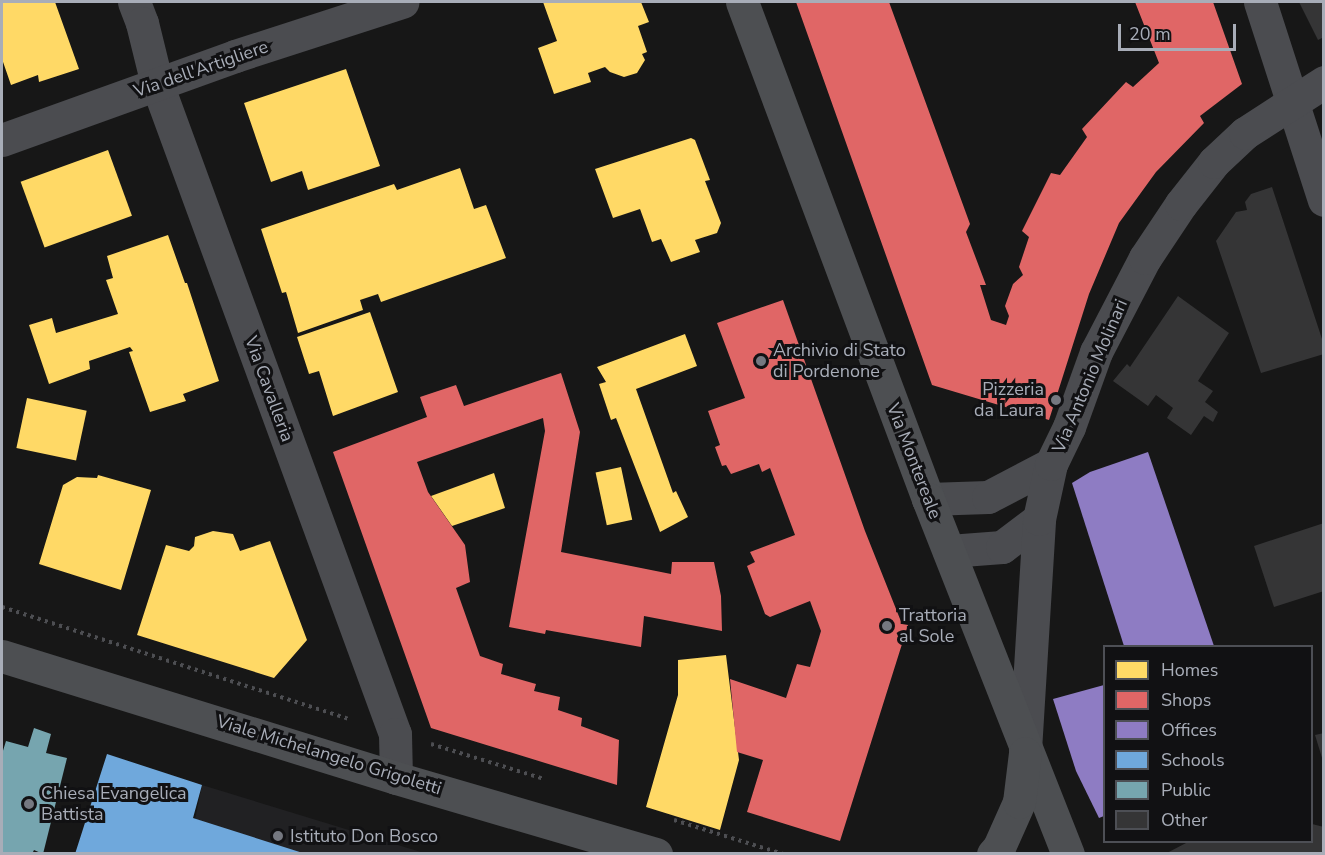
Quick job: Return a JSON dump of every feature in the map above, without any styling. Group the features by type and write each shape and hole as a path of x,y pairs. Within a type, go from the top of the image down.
{"main road":[{"name":"Via Montereale","path":"742,2 928,499 1025,751 1068,854"},
{"name":"Viale Michelangelo Grigoletti","path":"2,656 396,778 656,854"},
{"path":"993,854 999,847 1018,802 1025,751"}],"street":[{"name":"Via Cavalleria","path":"134,2 142,23 157,84 395,734 396,778"},
{"name":"Via dell'Artigliere","path":"2,140 157,84 402,2"},
{"path":"1260,2 1323,200"},
{"name":"Via Antonio Molinari","path":"1025,751 1039,519 1051,464 1069,427 1096,352 1118,305 1151,249 1214,162 1245,133 1290,101 1323,82"},
{"path":"928,499 988,496 1051,464"},
{"path":"949,551 1002,547 1039,519"}],"shaded area":[{"name":"Istituto Don Bosco","path":"202,785 424,853 188,854"}],"building: Homes":[{"path":"2,2 55,2 79,69 39,82 38,75 11,85 2,59"},
{"path":"543,2 641,2 649,22 638,26 647,52 642,54 645,60 637,73 624,77 610,72 605,67 588,73 591,82 554,94 538,48 557,41"},
{"path":"346,69 380,166 308,190 302,171 271,182 244,103"},
{"path":"691,138 695,140 710,180 705,181 721,223 717,233 695,240 700,252 671,262 661,239 652,242 640,209 613,218 595,169"},
{"path":"108,150 132,216 45,248 21,182"},
{"path":"460,168 474,209 486,205 506,258 381,302 378,294 360,300 363,310 298,333 286,292 282,293 261,229 394,184 397,190"},
{"path":"168,235 185,283 187,283 219,381 183,394 186,401 150,412 129,352 133,351 130,347 89,361 90,369 49,384 29,325 52,318 56,333 118,314 106,280 113,278 107,256"},
{"path":"370,312 398,392 333,416 319,371 309,374 297,337"},
{"path":"685,334 697,366 636,389 673,493 676,491 688,517 660,532 616,418 611,420 599,384 606,382 597,367"},
{"path":"27,398 87,411 76,461 16,448"},
{"path":"621,467 632,520 607,525 596,472"},
{"path":"494,473 505,508 452,526 431,496"},
{"path":"98,475 151,490 121,590 39,564 63,485 77,477 97,478"},
{"path":"213,531 233,534 240,551 270,541 307,640 274,678 137,635 166,545 189,551 194,546 195,537"},
{"path":"726,655 739,760 720,830 646,807 678,695 678,660"}],"building: Shops":[{"path":"796,2 889,2 970,224 966,232 986,285 980,285 991,320 1006,325 1009,316 1005,306 1013,284 1023,275 1019,267 1029,237 1022,231 1051,173 1060,175 1087,137 1082,129 1126,82 1133,87 1159,63 1135,2 1213,2 1242,84 1200,116 1204,123 1156,172 1119,223 1089,294 1049,420 932,385"},
{"path":"783,300 865,531 902,624 908,625 840,841 747,812 763,760 737,752 730,679 786,698 797,664 810,667 821,631 810,601 770,617 765,614 747,566 755,562 750,552 795,535 770,468 762,472 759,464 731,474 726,465 722,466 715,447 720,445 708,411 745,398 717,323"},
{"path":"561,373 580,432 561,552 671,574 672,562 714,562 721,596 722,631 644,616 641,647 546,630 545,634 509,627 545,431 543,418 417,462 428,492 465,545 470,582 456,588 480,656 503,664 501,674 536,684 534,691 560,697 558,710 582,718 581,726 619,740 617,785 431,728 333,452 427,417 420,397 456,385 464,406"}],"building: Offices":[{"path":"1148,452 1214,645 1124,645 1072,483 1090,472"},
{"path":"1103,685 1103,816 1099,818 1076,771 1053,699"}],"building: Schools":[{"path":"107,754 202,785 193,818 306,854 75,854"}],"building: Public":[{"name":"Chiesa Evangelica Battista","path":"34,728 51,734 46,753 67,758 43,854 34,850 32,854 2,854 2,754 6,741 28,747"}],"building: Other":[{"path":"1299,2 1324,2 1324,37 1318,40"},
{"path":"1272,187 1324,345 1324,354 1261,373 1216,241 1236,212 1247,210 1245,202 1251,194"},
{"path":"1178,296 1229,333 1198,381 1213,391 1205,402 1218,412 1213,422 1204,416 1191,435 1167,418 1173,408 1156,395 1148,406 1113,381 1127,364 1130,367"},
{"path":"1324,523 1324,591 1274,607 1254,546"},
{"path":"1324,733 1324,761 1323,761 1315,735"},
{"path":"1313,824 1324,827 1324,854 1165,854 1186,843 1313,843"}],"place":[{"name":"Archivio di Stato di Pordenone","path":"761,361"},
{"name":"Pizzeria da Laura","path":"1056,400"},
{"name":"Trattoria al Sole","path":"887,626"},
{"name":"Chiesa Evangelica Battista","path":"29,804"},
{"name":"Istituto Don Bosco","path":"278,836"}]}
